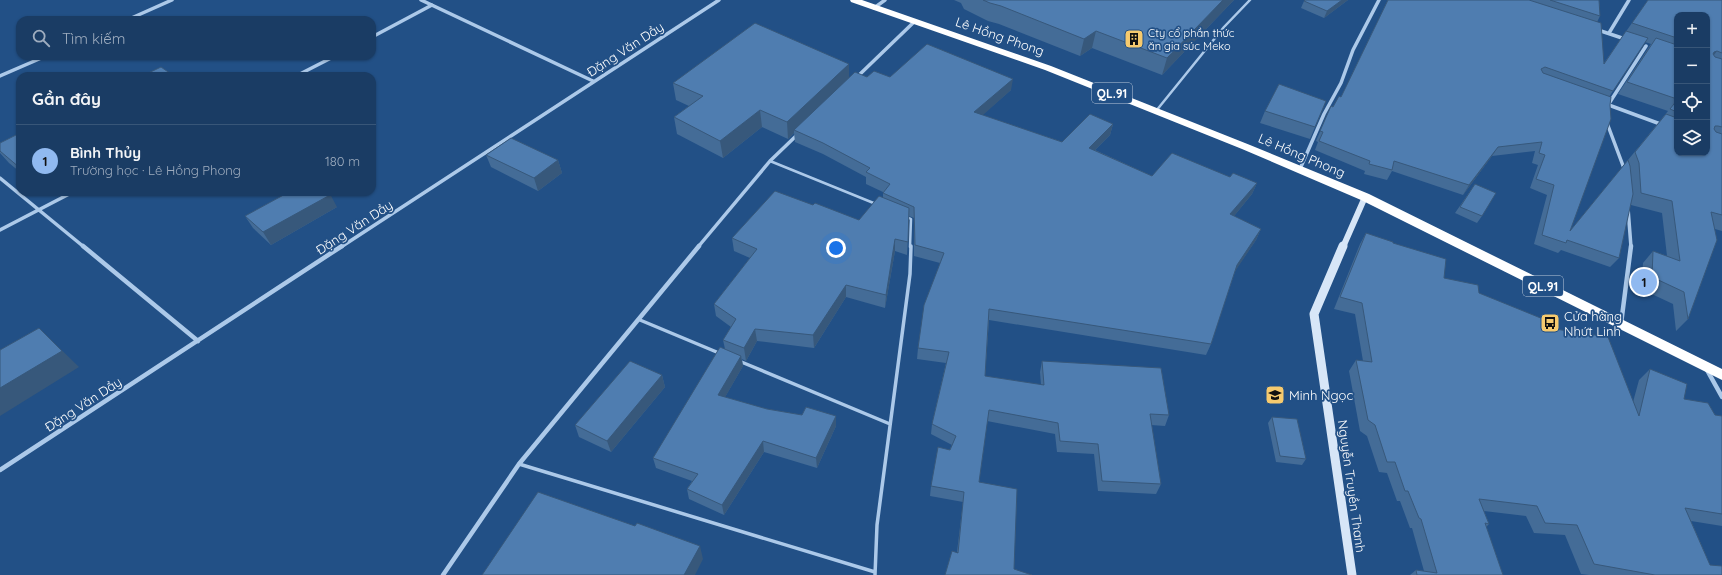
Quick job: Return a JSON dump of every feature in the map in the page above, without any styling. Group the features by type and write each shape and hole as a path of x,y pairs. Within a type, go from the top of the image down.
{"highway":[{"name":"Lê Hồng Phong","path":"854,0 1048,68 1365,197 1621,324 1722,376"}],"street":[{"path":"136,16 172,0"},
{"path":"421,0 593,81"},
{"name":"Đặng Văn Dầy","path":"0,470 719,0"},
{"path":"874,8 885,0"},
{"path":"1300,170 1324,114 1341,83 1353,50 1379,0"},
{"path":"1608,33 1629,0"},
{"path":"376,35 432,5"},
{"path":"853,81 914,22"},
{"path":"1594,28 1631,41"},
{"path":"1639,44 1652,48"},
{"path":"1607,109 1608,104 1646,46"},
{"path":"0,76 37,60"},
{"path":"304,72 327,60"},
{"path":"1601,102 1670,127"},
{"path":"1606,121 1607,128 1626,175"},
{"path":"443,575 519,464 640,320 770,161 803,129"},
{"path":"0,178 16,191"},
{"path":"21,196 198,342"},
{"path":"0,230 65,196"},
{"name":"Nguyễn Truyền Thanh","path":"1352,575 1314,314 1365,197"},
{"path":"1621,324 1630,248 1628,204"},
{"path":"1704,366 1722,397"}],"lane":[{"path":"1156,111 1224,27 1250,0"},
{"path":"770,161 883,208"},
{"path":"519,464 875,574 876,525 910,274 912,219 897,213"},
{"path":"640,320 721,354"},
{"path":"736,360 890,424"}],"building":[{"name":"Cty cổ phần thức ăn gia súc Meko","path":"983,0 1223,0 1167,58 1096,31 1084,39"},
{"path":"1342,0 1327,11 1304,1"},
{"path":"1388,0 1529,0 1601,23 1604,64 1626,31 1648,38 1613,91 1545,67 1541,69 1543,73 1611,97 1611,119 1570,231 1628,160 1633,194 1619,258 1567,240 1566,243 1542,235 1554,185 1536,179 1545,155 1539,153 1542,142 1498,147 1469,185 1394,161 1392,170 1369,164 1370,161 1319,141 1323,132 1320,131 1331,106 1333,107 1339,96 1341,97"},
{"path":"1550,0 1599,0 1600,16"},
{"path":"1648,0 1722,0 1722,53 1717,51 1713,54 1715,57 1722,59 1722,127 1715,126 1714,129 1716,132 1722,134 1722,215 1711,212 1717,240 1688,319 1684,292 1652,277 1653,251 1680,261 1672,201 1641,193 1639,163 1635,152 1666,114 1674,117 1674,156 1710,156 1710,12 1674,12 1674,37 1632,23"},
{"path":"755,23 849,64 787,122 760,110 720,141 674,117 703,96 673,83"},
{"path":"1656,38 1674,44 1674,98 1627,82"},
{"path":"927,44 1013,79 974,112 1062,142 1090,114 1113,124 1089,148 1152,176 1172,153 1230,177 1233,173 1257,183 1230,214 1261,229 1237,265 1211,344 989,309 985,376 1044,385 1042,361 1161,368 1169,415 1150,414 1161,484 1102,481 1098,444 1060,441 1058,423 989,410 979,482 1017,489 1014,569 1032,575 945,575 952,551 958,553 964,492 931,486 938,447 950,450 956,436 932,424 949,352 918,348 924,305 944,253 915,245 914,207 883,193 890,184 866,172 870,168 823,143 794,130 855,72 867,77 874,71 890,77"},
{"path":"161,67 168,72 150,72"},
{"path":"1279,84 1326,101 1315,127 1265,111"},
{"path":"1674,104 1674,111 1670,109"},
{"path":"16,135 16,165 0,151 0,143"},
{"path":"511,138 558,160 534,178 486,155"},
{"path":"1475,184 1496,193 1482,216 1460,207"},
{"path":"775,191 813,205 815,203 859,220 879,196 909,208 908,242 895,239 886,295 846,285 813,335 755,329 744,348 723,340 736,319 714,304 757,249 732,238"},
{"path":"282,196 328,196 263,232 245,216"},
{"path":"1366,233 1446,259 1444,278 1478,285 1479,293 1553,323 1555,329 1608,337 1639,416 1650,369 1687,384 1684,399 1708,403 1715,415 1722,416 1722,514 1685,508 1710,565 1722,566 1722,575 1655,575 1594,564 1577,525 1545,523 1537,506 1479,499 1489,524 1485,523 1503,575 1417,575 1416,570 1437,573 1421,519 1419,518 1408,491 1405,491 1395,462 1387,462 1375,425 1368,420 1356,360 1372,362 1362,303 1340,297"},
{"path":"39,328 62,351 0,388 0,350"},
{"path":"720,347 741,356 718,395 767,409 802,415 806,407 836,416 816,458 763,441 722,505 687,489 698,474 653,458"},
{"path":"630,361 662,375 607,441 575,425"},
{"path":"1272,417 1297,419 1306,459 1280,456"},
{"path":"538,492 635,526 637,523 700,546 684,575 482,575"}],"place":[{"name":"Cty cổ phần thức ăn gia súc Meko","path":"1134,39"},
{"name":"Bình Thủy","path":"1644,282"},
{"name":"Cửa hàng Nhứt Linh","path":"1550,323"},
{"name":"Minh Ngọc","path":"1275,395"}]}
